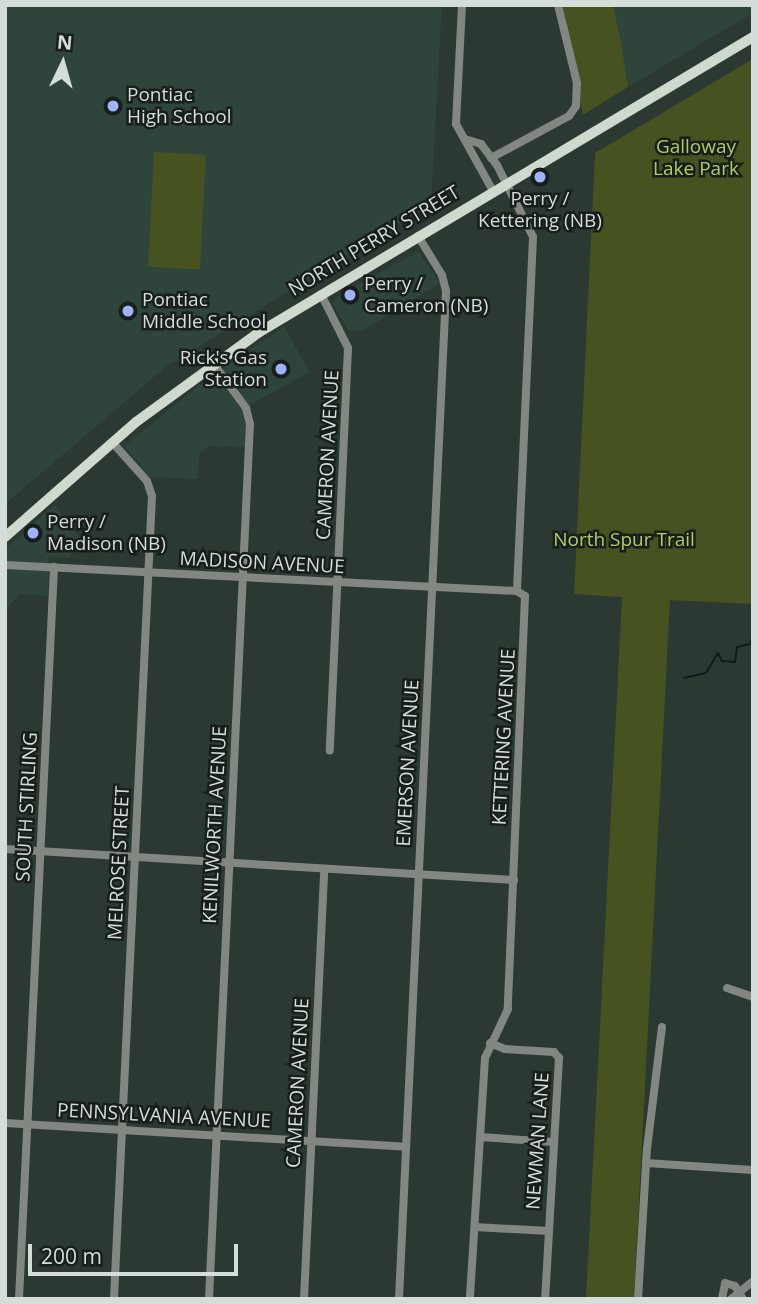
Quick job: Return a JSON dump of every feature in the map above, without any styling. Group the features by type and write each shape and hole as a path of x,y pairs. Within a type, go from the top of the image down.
{"main road":[{"name":"NORTH PERRY STREET","path":"5,537 112,442 213,363 321,294 753,37"}],"street":[{"path":"462,5 455,121 493,191"},
{"path":"465,139 481,144 492,158 569,116 576,106 575,73 558,5"},
{"name":"KETTERING AVENUE","path":"470,1299 485,1061 490,1042 508,1009 526,601 517,592 533,240 529,222 492,158"},
{"name":"EMERSON AVENUE","path":"398,1299 446,291 418,236"},
{"name":"CAMERON AVENUE","path":"321,294 348,345 330,751"},
{"name":"KENILWORTH AVENUE","path":"209,1299 250,421 213,363"},
{"name":"MELROSE STREET","path":"112,442 151,491 114,1299"},
{"name":"MADISON AVENUE","path":"5,565 517,592"},
{"name":"SOUTH STIRLING","path":"19,1299 54,568"},
{"path":"5,849 513,880"},
{"name":"CAMERON AVENUE","path":"304,1299 324,869"},
{"path":"727,988 753,997"},
{"path":"638,1299 646,1163 662,1027"},
{"name":"NEWMAN LANE","path":"490,1042 505,1049 558,1055 545,1299"},
{"name":"PENNSYLVANIA AVENUE","path":"5,1123 406,1147"},
{"path":"480,1137 554,1142"},
{"path":"646,1163 753,1170"},
{"path":"475,1227 549,1231"},
{"path":"731,1299 742,1296 753,1281"},
{"path":"722,1299 724,1283 733,1284 742,1296"}],"shaded area":[{"path":"5,5 442,5 431,204 167,366 5,504"},
{"path":"613,5 753,5 753,13 628,87"},
{"path":"418,251 440,283 364,330 349,332 333,304 335,298"},
{"path":"284,327 310,372 250,405 247,447 209,446 199,454 198,479 150,477 124,446 208,378"},
{"path":"54,505 82,539 69,558 49,557 48,596 19,594 5,611 5,549"}],"green space":[{"path":"563,5 613,5 622,49 628,87 583,115"},
{"path":"753,59 753,604 670,600 634,1299 586,1299 622,597 574,594 595,153"},
{"path":"154,152 206,155 200,270 148,267"}],"waterway":[{"path":"684,678 706,673 718,653 722,661 735,662 737,647 750,644 753,637"}],"place":[{"name":"Pontiac High School","path":"113,106"},
{"name":"Perry / Kettering (NB)","path":"540,177"},
{"name":"Perry / Cameron (NB)","path":"350,295"},
{"name":"Pontiac Middle School","path":"128,311"},
{"name":"Rick's Gas Station","path":"281,369"},
{"name":"Perry / Madison (NB)","path":"33,533"}],"park label":[{"name":"Galloway Lake Park","path":"696,158"},
{"name":"North Spur Trail","path":"624,540"}]}
